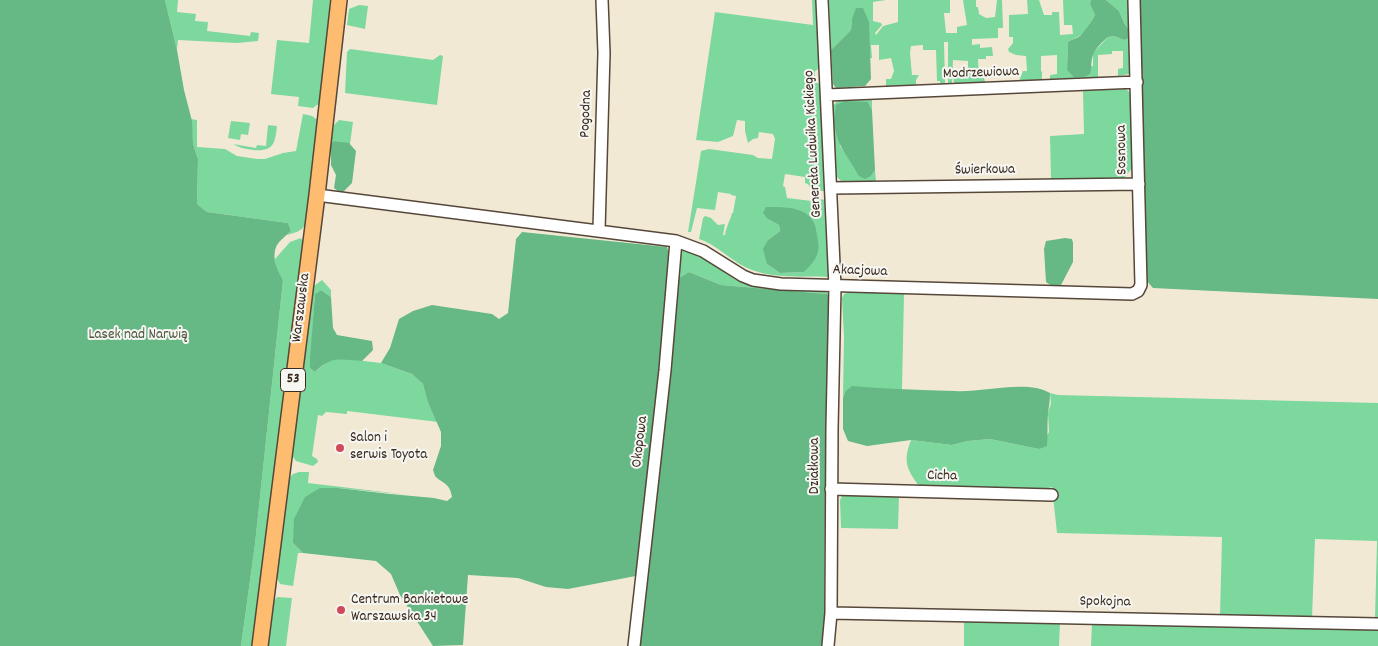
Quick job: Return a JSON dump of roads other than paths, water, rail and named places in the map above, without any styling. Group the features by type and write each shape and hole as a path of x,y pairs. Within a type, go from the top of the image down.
{"main road":[{"name":"Warszawska","path":"260,646 317,195 339,0"}],"street":[{"name":"Pogodna","path":"599,230 604,53 602,0"},
{"name":"Generała Ludwika Kickiego","path":"822,0 835,287"},
{"name":"Sosnowa","path":"1132,294 1138,291 1141,286 1134,0"},
{"name":"Modrzewiowa","path":"827,95 1137,82"},
{"name":"Świerkowa","path":"831,188 1139,184"},
{"name":"Akacjowa","path":"317,195 676,241 703,251 743,276 753,280 781,284 1132,294"},
{"name":"Okopowa","path":"634,646 665,370 676,241"},
{"name":"Działkowa","path":"828,646 835,287"},
{"name":"Cicha","path":"831,489 1052,495"},
{"name":"Spokojna","path":"830,613 1378,624"}],"place":[{"name":"Salon i serwis Toyota","path":"340,448"},
{"name":"Centrum Bankietowe Warszawska 34","path":"341,610"}],"park label":[{"name":"Lasek nad Narwią","path":"138,336"}]}
